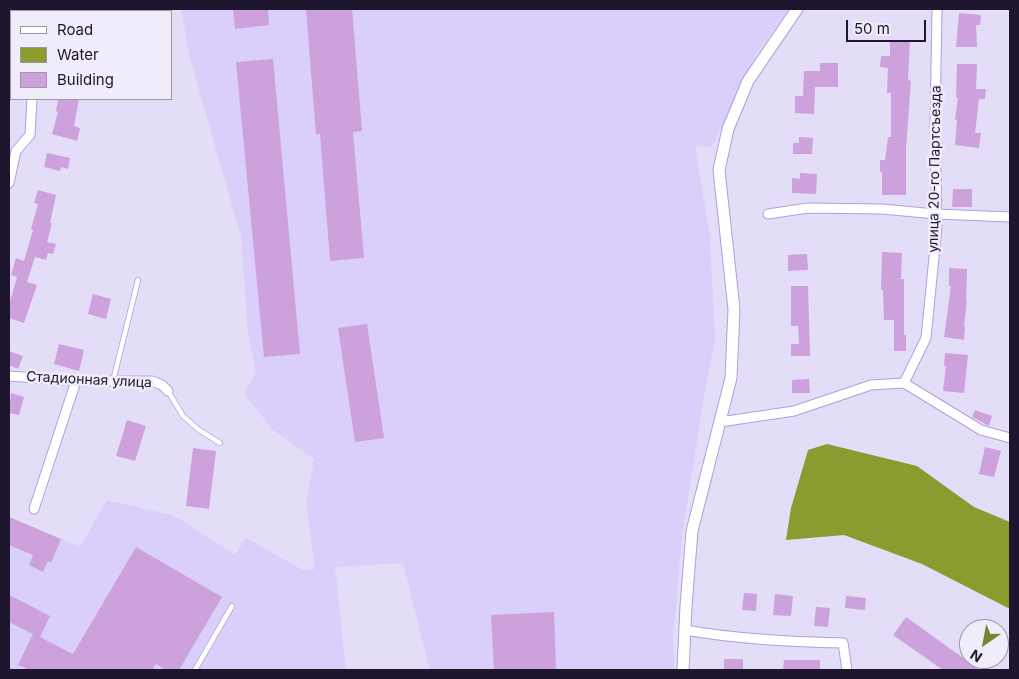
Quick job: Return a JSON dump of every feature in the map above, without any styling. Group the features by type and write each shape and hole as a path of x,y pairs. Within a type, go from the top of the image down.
{"street":[{"path":"683,670 684,630 692,531 731,378 734,309 720,170 728,128 748,81 797,9"},
{"name":"улица 20-го Партсъезда","path":"904,383 926,338 937,227 935,126 937,9"},
{"path":"9,183 16,151 30,135 32,100"},
{"path":"768,214 808,208 882,209 936,214 1010,217"},
{"name":"Стадионная улица","path":"9,376 76,381 152,381 168,390"},
{"path":"34,509 76,381"},
{"path":"720,422 794,411 871,385 904,383 981,430 1010,438"},
{"path":"684,630 720,636 788,642 843,643 847,670"}],"lane":[{"path":"113,381 138,280"},
{"path":"168,390 183,416 199,430 220,442"},
{"path":"195,670 232,606"}],"shaded area":[{"path":"181,9 788,9 755,56 712,147 695,146 710,237 715,339 682,536 673,639 674,670 430,670 403,563 335,567 346,670 9,670 9,517 80,547 107,500 175,516 235,555 246,538 303,570 315,569 306,503 314,459 272,429 244,393 256,372 248,333 241,236 189,54"}],"water":[{"path":"827,444 917,466 974,507 1010,522 1010,609 922,564 844,535 786,540 791,508 808,450"}],"building":[{"path":"233,9 268,9 269,25 235,29"},
{"path":"306,9 352,9 362,131 353,132 364,258 330,261 320,134 316,134"},
{"path":"959,13 981,15 980,25 976,25 977,47 956,47"},
{"path":"890,40 910,40 908,80 911,81 906,149 906,195 882,195 880,160 885,160 888,137 891,137 891,93 887,93 888,68 880,67 881,56 890,56"},
{"path":"273,59 300,354 264,357 236,62"},
{"path":"820,63 838,63 838,87 815,87 814,114 795,113 795,96 803,96 804,71 820,71"},
{"path":"957,64 977,64 976,89 986,89 985,99 979,99 975,133 981,133 979,148 955,145 957,120 955,120 958,98 956,98"},
{"path":"58,100 79,100 74,126 80,128 77,141 52,134 58,112 56,111"},
{"path":"799,137 813,138 812,154 793,154 793,143 799,143"},
{"path":"47,153 70,158 68,169 61,167 60,171 44,167"},
{"path":"800,173 817,174 816,194 792,193 792,178 800,179"},
{"path":"953,189 972,189 972,207 952,207"},
{"path":"38,190 56,195 47,242 56,244 53,254 48,253 46,260 35,257 27,282 37,285 24,323 9,318 9,305 17,277 11,275 16,258 24,261 33,230 31,229 38,204 34,203"},
{"path":"882,252 902,253 901,279 904,279 904,335 906,335 906,351 894,351 894,320 884,320 883,290 881,290"},
{"path":"807,254 808,270 788,271 788,255"},
{"path":"949,268 967,269 964,340 944,337 951,286 949,286"},
{"path":"791,286 808,286 810,356 791,356 791,344 799,344 798,326 791,326"},
{"path":"93,294 111,299 106,319 88,314"},
{"path":"367,324 384,438 355,442 338,328"},
{"path":"59,344 84,350 79,371 54,364"},
{"path":"9,351 23,356 18,369 9,365"},
{"path":"945,353 968,355 964,393 943,391 946,366 944,366"},
{"path":"809,379 810,393 792,393 792,380"},
{"path":"11,393 24,397 19,415 9,413"},
{"path":"975,410 992,416 989,426 972,417"},
{"path":"127,420 146,426 135,461 116,456"},
{"path":"985,447 1001,451 994,477 979,474"},
{"path":"193,448 216,451 209,509 186,506"},
{"path":"9,517 61,539 51,563 48,561 43,572 29,565 33,555 9,545"},
{"path":"136,547 222,597 179,670 166,670 156,664 152,670 30,670 18,665 33,634 9,622 9,595 50,616 40,637 73,654"},
{"path":"744,593 757,594 756,611 742,610"},
{"path":"775,594 793,596 791,616 773,615"},
{"path":"846,596 866,598 865,610 845,608"},
{"path":"816,607 830,608 828,627 814,626"},
{"path":"554,612 556,670 494,670 491,615"},
{"path":"906,617 959,655 959,669 980,670 943,670 893,635"},
{"path":"724,659 743,659 743,670 724,670"},
{"path":"784,660 820,660 820,670 783,670"}]}
